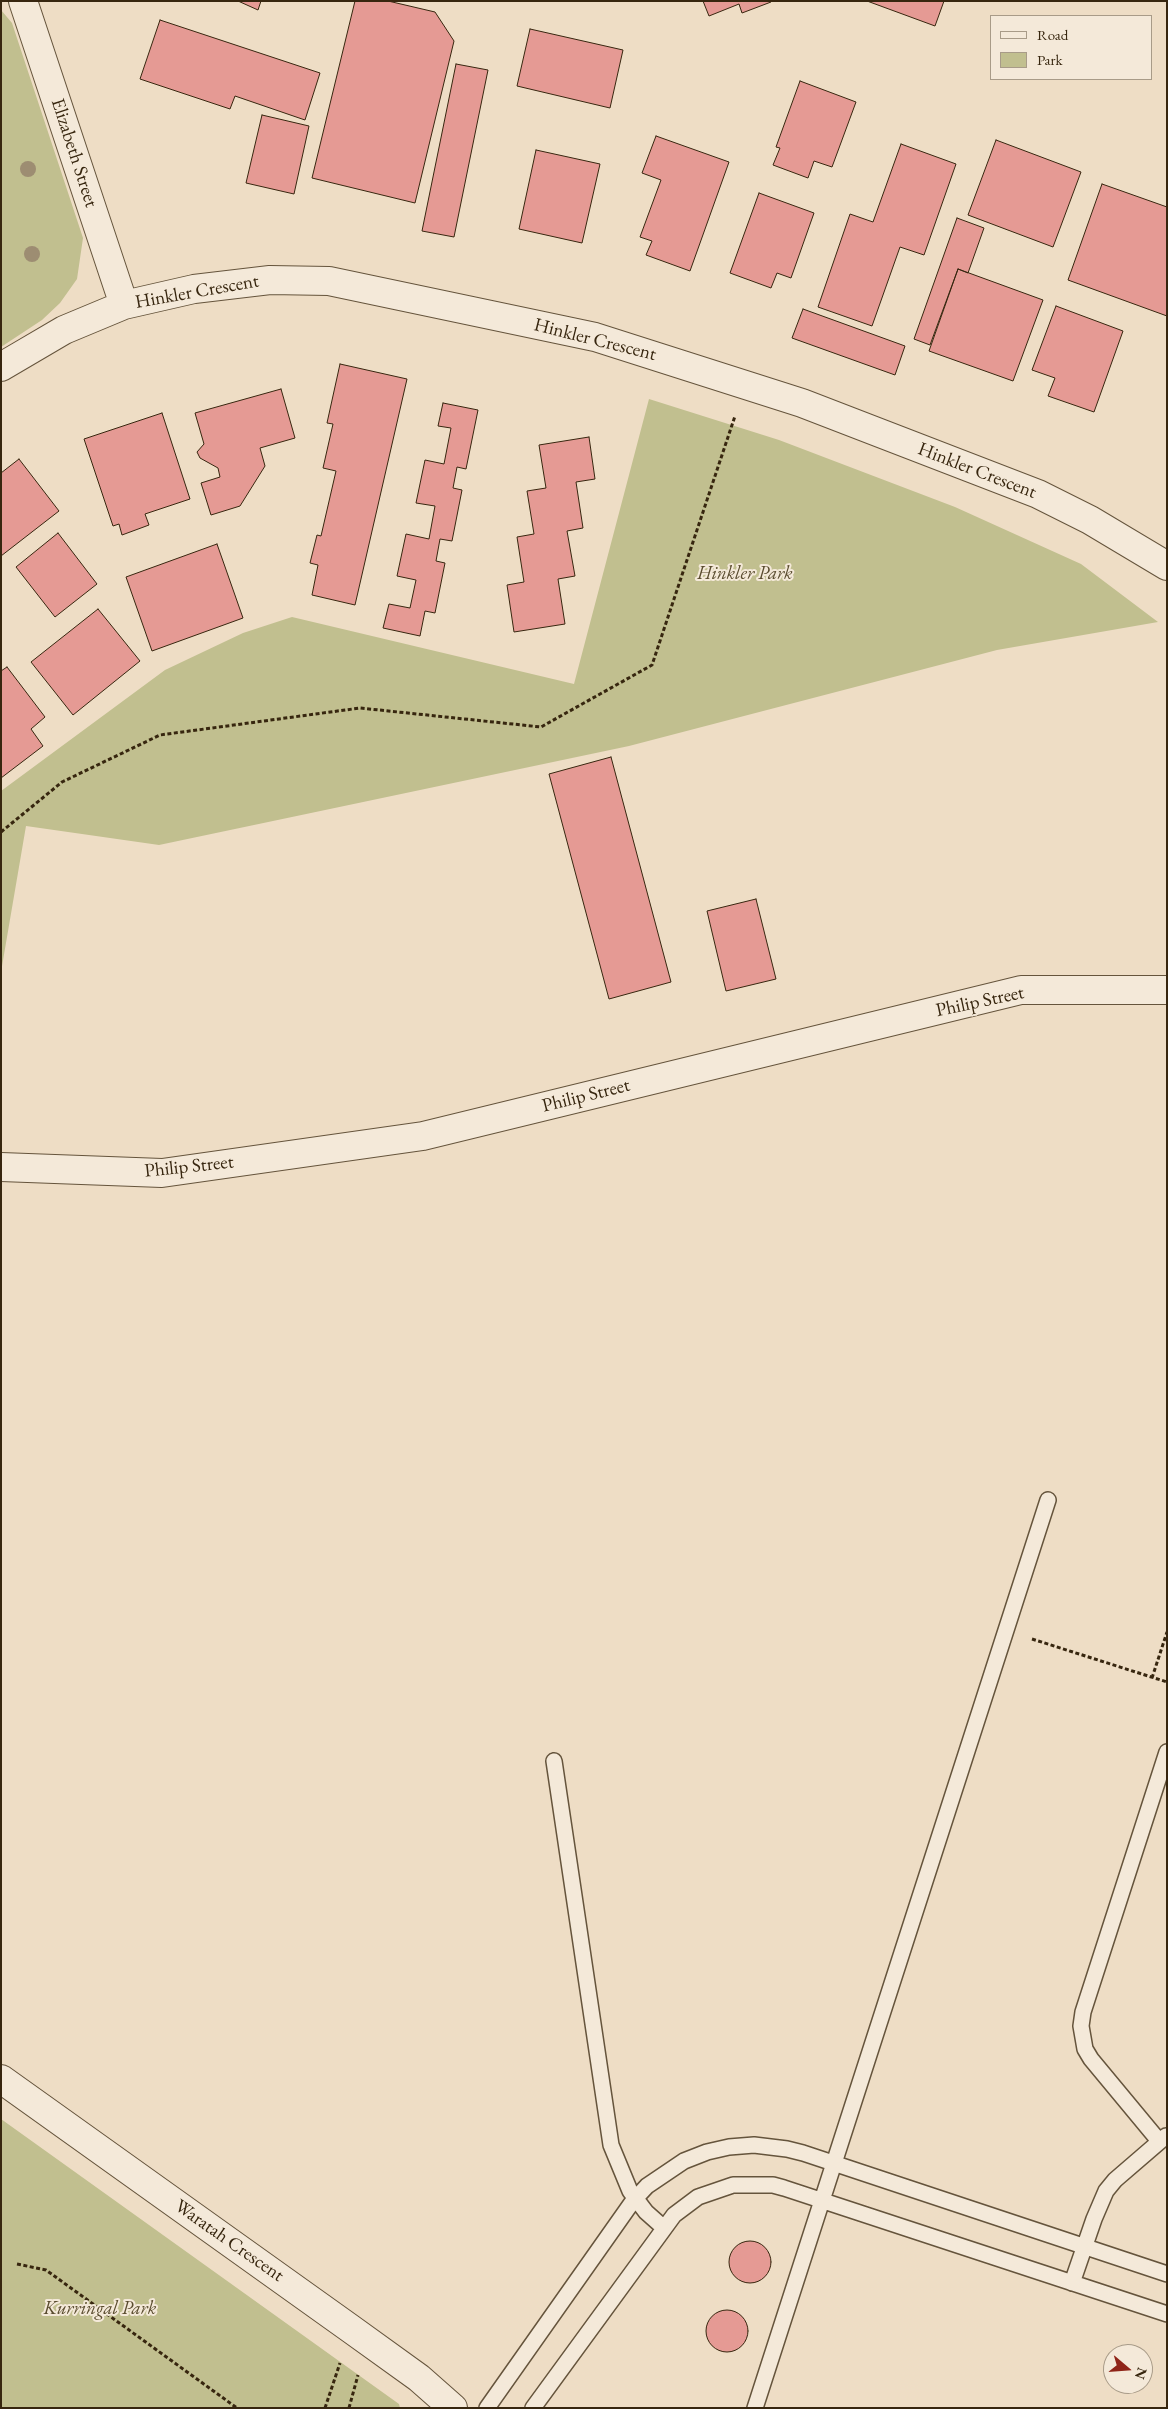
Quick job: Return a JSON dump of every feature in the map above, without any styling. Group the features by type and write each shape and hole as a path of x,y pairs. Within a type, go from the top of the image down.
{"street":[{"name":"Elizabeth Street","path":"23,1 124,305"},
{"name":"Hinkler Crescent","path":"1,367 64,330 124,305 194,289 270,280 329,281 596,337 802,403 1038,494 1090,520 1167,566"},
{"name":"Philip Street","path":"1,1167 162,1173 423,1136 1021,990 1167,990"},
{"name":"Waratah Crescent","path":"1,2078 419,2378 453,2408"}],"lane":[{"path":"755,2408 1048,1500"},
{"path":"1072,2283 1106,2191 1115,2180 1163,2138 1091,2059 1085,2049 1081,2026 1083,2012 1167,1752"},
{"path":"554,1761 611,2145 624,2179 635,2199 664,2228"},
{"path":"488,2408 635,2199 647,2186 684,2161 729,2147 754,2145 780,2148 833,2163 1167,2274"},
{"path":"532,2408 674,2215 691,2201 714,2190 733,2185 773,2184 1167,2314"}],"path":[{"path":"1,832 62,782 160,735 360,708 541,727 652,665 746,384"},
{"path":"1006,1631 1167,1682"},
{"path":"1152,1678 1167,1632"},
{"path":"17,2264 46,2270 237,2408"},
{"path":"325,2408 351,2329"}],"green space":[{"path":"1,10 12,23 83,238 77,279 60,303 42,320 1,347"},
{"name":"Hinkler Park","path":"649,399 779,440 955,507 1081,564 1158,622 997,650 629,746 159,845 26,826 1,972 1,791 165,670 243,633 292,617 574,684"},
{"name":"Kurringal Park","path":"1,2119 399,2404 400,2408 1,2408"}],"building":[{"path":"238,1 261,1 258,10"},
{"path":"355,1 388,1 435,12 454,41 415,203 312,178"},
{"path":"703,1 771,2 742,13 739,4 709,16"},
{"path":"867,1 944,1 935,26"},
{"path":"160,20 320,73 305,120 235,96 230,109 140,79"},
{"path":"530,29 623,50 610,108 517,86"},
{"path":"456,64 488,70 454,237 422,231"},
{"path":"800,81 856,102 832,167 814,161 808,178 773,165 780,148 776,147"},
{"path":"262,115 309,126 294,194 246,183"},
{"path":"656,136 729,162 690,271 646,255 652,241 640,237 661,180 642,173"},
{"path":"996,140 1081,172 1053,247 968,215"},
{"path":"901,144 956,164 924,255 900,247 872,326 818,307 850,214 873,222"},
{"path":"536,150 600,164 582,243 519,229"},
{"path":"1102,184 1167,207 1167,316 1068,280"},
{"path":"759,193 814,213 791,278 777,273 771,288 730,273"},
{"path":"957,218 984,228 968,273 958,269 930,345 914,339"},
{"path":"958,269 1043,300 1013,381 929,351"},
{"path":"1056,306 1123,331 1094,412 1048,396 1055,378 1032,370"},
{"path":"803,309 905,346 895,375 792,338"},
{"path":"340,364 407,379 355,605 312,595 318,565 310,563 317,535 321,536 336,471 323,468 333,424 327,423"},
{"path":"281,389 295,438 260,448 265,466 240,506 211,515 201,483 220,477 218,468 200,458 197,452 204,444 195,413"},
{"path":"443,403 478,410 466,469 457,467 453,488 462,490 452,541 440,539 436,561 445,563 435,613 425,611 420,636 383,628 389,604 410,608 416,580 397,576 406,534 429,539 435,506 416,503 425,460 444,464 451,428 438,426"},
{"path":"162,413 190,499 145,514 149,525 122,535 119,524 113,526 84,439"},
{"path":"589,437 595,479 576,482 583,528 567,531 575,576 558,579 565,624 514,632 507,585 524,582 517,537 534,534 527,491 546,488 539,445"},
{"path":"19,459 59,511 1,556 1,473"},
{"path":"58,533 97,584 55,617 16,567"},
{"path":"217,544 243,618 152,651 126,577"},
{"path":"98,609 140,661 73,715 31,662"},
{"path":"7,667 45,717 31,729 43,746 1,778 1,671"},
{"path":"611,757 671,982 609,999 549,774"},
{"path":"756,899 776,979 726,991 707,911"},
{"path":"746,2241 754,2241 765,2247 771,2262 765,2277 754,2283 746,2283 735,2277 729,2266 729,2258 735,2247"},
{"path":"723,2310 731,2310 742,2316 748,2331 742,2346 731,2352 723,2352 712,2346 706,2335 706,2327 712,2316"}]}
